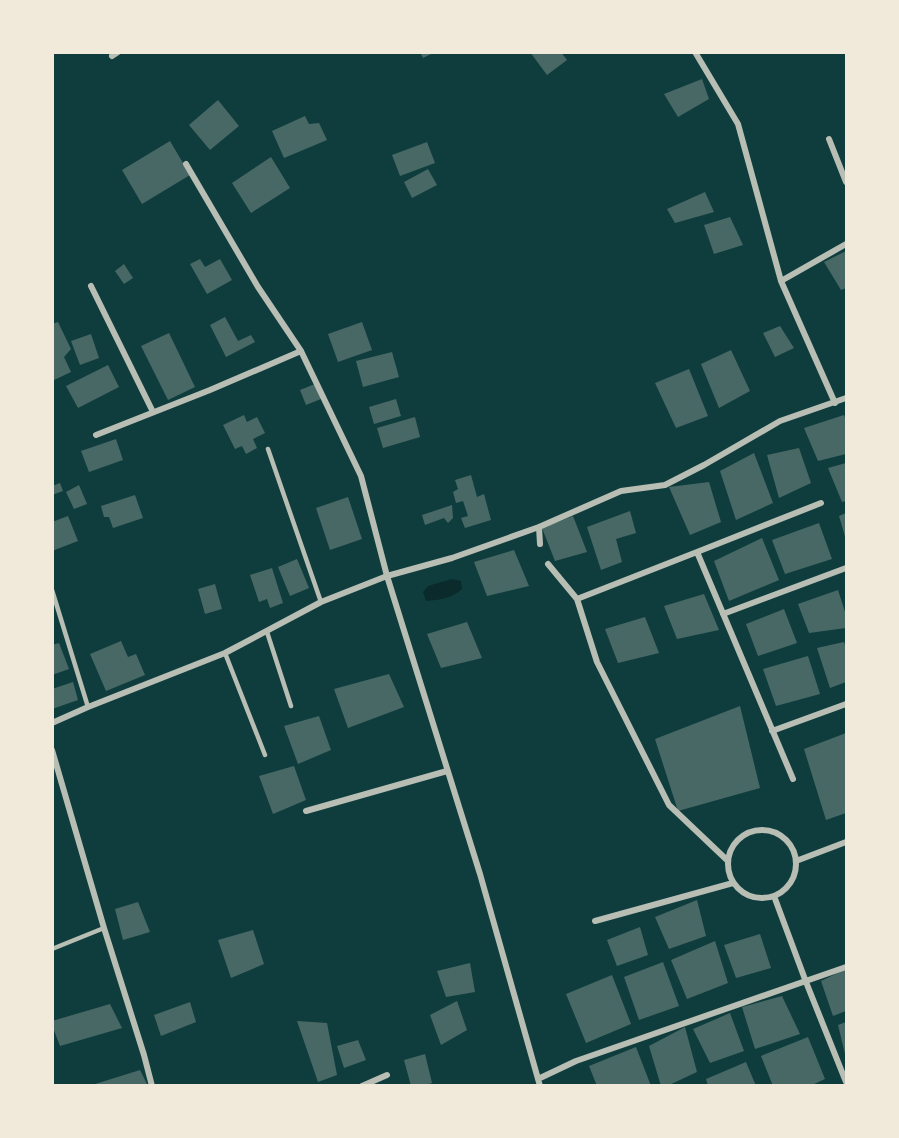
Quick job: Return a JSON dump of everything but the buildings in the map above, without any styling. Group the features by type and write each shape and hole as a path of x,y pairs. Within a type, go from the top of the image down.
{"street":[{"path":"695,52 738,124 781,281 835,403"},
{"path":"829,139 846,182"},
{"path":"186,164 258,287 301,351 361,476 387,576 480,874 539,1082 576,1060 846,967"},
{"path":"781,281 846,244"},
{"path":"91,286 153,412"},
{"path":"96,435 301,351"},
{"path":"52,723 225,653 321,602 387,576 452,558 539,527 621,491 665,485 780,421 846,398"},
{"path":"577,599 821,503"},
{"path":"539,527 540,544"},
{"path":"697,552 793,779"},
{"path":"548,564 577,599 597,662 669,805 728,861"},
{"path":"723,614 846,568"},
{"path":"772,731 846,704"},
{"path":"52,750 152,1086"},
{"path":"306,811 447,771"},
{"path":"756,830 768,830 778,834 787,841 796,861 791,883 774,896 762,899 751,897 733,883 728,861 737,841 756,830"},
{"path":"796,861 846,842"},
{"path":"595,921 733,883"},
{"path":"774,896 846,1082"},
{"path":"362,1086 387,1075"}],"lane":[{"path":"268,449 321,602"},
{"path":"52,590 88,707"},
{"path":"267,632 291,706"},
{"path":"225,653 266,755"},
{"path":"52,949 104,928"}],"water":[{"path":"452,579 461,581 462,589 441,599 426,601 423,592 428,586"}]}
